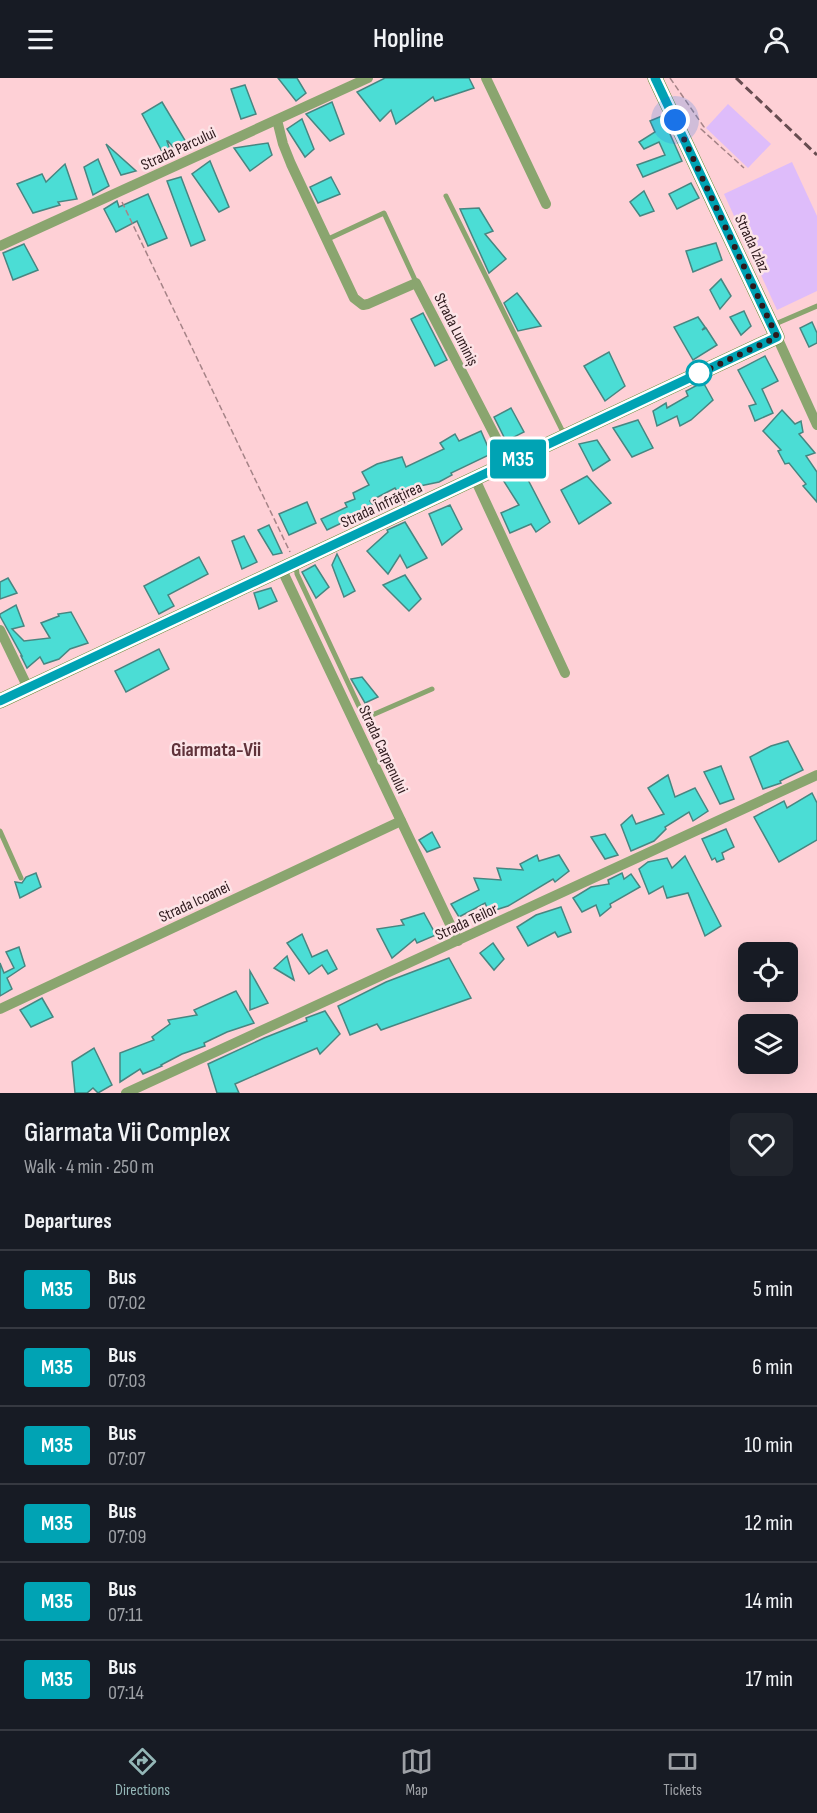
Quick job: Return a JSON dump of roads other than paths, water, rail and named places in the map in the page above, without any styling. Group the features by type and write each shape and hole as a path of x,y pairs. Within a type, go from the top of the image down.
{"street":[{"name":"Strada Parcului","path":"0,246 368,78"},
{"path":"486,78 546,204"},
{"name":"Strada Izlaz","path":"655,78 817,424"},
{"name":"Strada Luminiș","path":"277,120 291,164 354,298 363,305 368,304 416,283 509,463"},
{"name":"Strada Înfrățirea","path":"0,701 566,436 774,331"},
{"path":"475,479 565,673"},
{"name":"Strada Carpenului","path":"289,567 359,719 401,821 458,941"},
{"path":"0,630 28,688"},
{"name":"Strada Teilor","path":"126,1093 817,775"},
{"name":"Strada Icoanei","path":"0,1009 401,821"}],"lane":[{"path":"446,196 566,436"},
{"path":"326,240 384,213 416,283"},
{"path":"774,331 817,306"},
{"path":"359,719 432,689"},
{"path":"0,831 21,878"}],"railway":[{"path":"736,78 817,155"}],"district":[{"name":"Giarmata-Vii","path":"216,749"}]}
